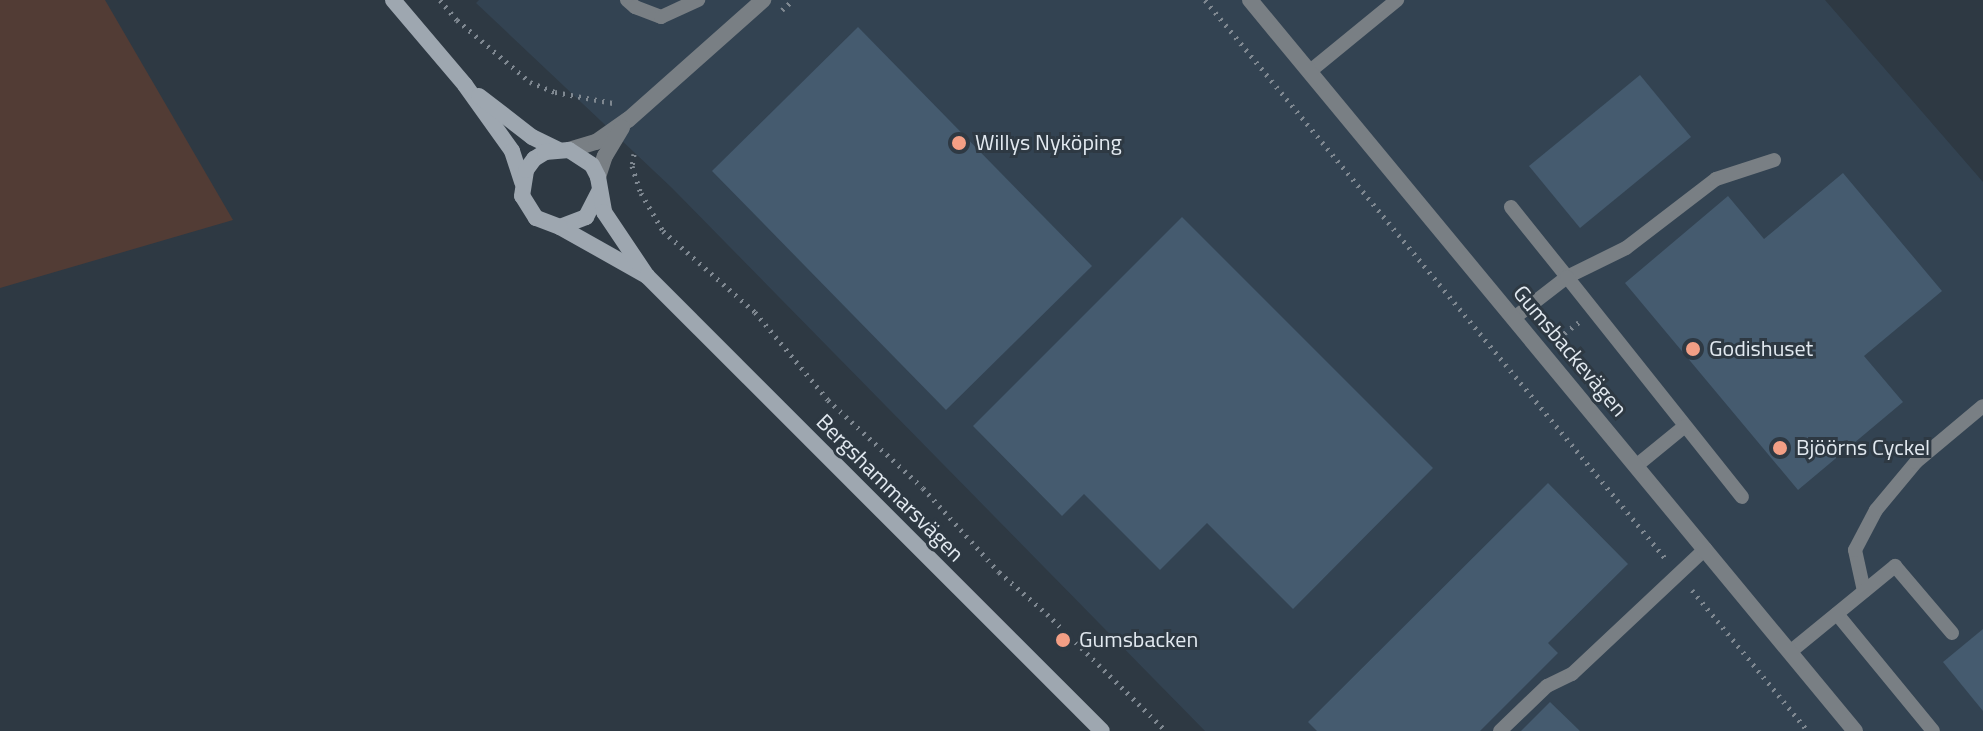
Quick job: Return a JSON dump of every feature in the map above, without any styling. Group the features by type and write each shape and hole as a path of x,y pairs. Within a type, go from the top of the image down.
{"main road":[{"path":"393,0 465,85 512,151 527,208 547,224 560,227 647,276"},
{"path":"465,85 532,137 582,156 598,185 610,225 647,276"},
{"path":"522,182 534,159 563,150"},
{"path":"560,227 586,217 598,185"},
{"name":"Bergshammarsvägen","path":"647,276 1102,731"}],"street":[{"path":"563,150 596,142 628,120 763,0"},
{"name":"Gumsbackevägen","path":"1250,0 1855,731"},
{"path":"598,185 605,156 628,120"}],"lane":[{"path":"627,0 635,7 661,17 698,0"},
{"path":"1309,72 1397,0"},
{"path":"1514,318 1567,277 1626,248 1716,179 1774,160"},
{"path":"1511,207 1742,497"},
{"path":"1864,591 1855,550 1876,510 1916,462 1983,406"},
{"path":"1636,466 1685,426"},
{"path":"1500,731 1547,686 1572,674 1705,549"},
{"path":"1790,652 1895,566 1952,633"},
{"path":"1837,614 1933,731"}],"path":[{"path":"440,0 457,20 530,82 555,92 612,103 643,138 635,148 632,166 649,211 663,231 755,312 828,400 923,488 999,572 1047,614 1166,731"},
{"path":"1205,0 1808,731"}],"shaded area":[{"path":"0,0 105,0 233,220 0,288"},
{"path":"479,0 1825,0 1983,182 1983,731 1205,731 672,188 476,3"}],"building":[{"path":"858,27 1092,266 946,410 712,171"},
{"path":"1640,75 1691,137 1580,228 1529,166"},
{"path":"1843,173 1942,291 1864,356 1903,402 1798,490 1625,283 1728,196 1764,239"},
{"path":"1182,217 1433,468 1293,609 1207,523 1160,570 1084,494 1062,516 973,426"},
{"path":"1548,483 1628,564 1548,643 1558,653 1480,731 1317,731 1308,722"},
{"path":"1983,629 1983,711 1943,662"},
{"path":"1550,702 1580,731 1521,731"}],"place":[{"name":"Willys Nyköping","path":"959,143"},
{"name":"Godishuset","path":"1693,349"},
{"name":"Bjöörns Cyckel","path":"1780,448"},
{"name":"Gumsbacken","path":"1063,640"}]}
